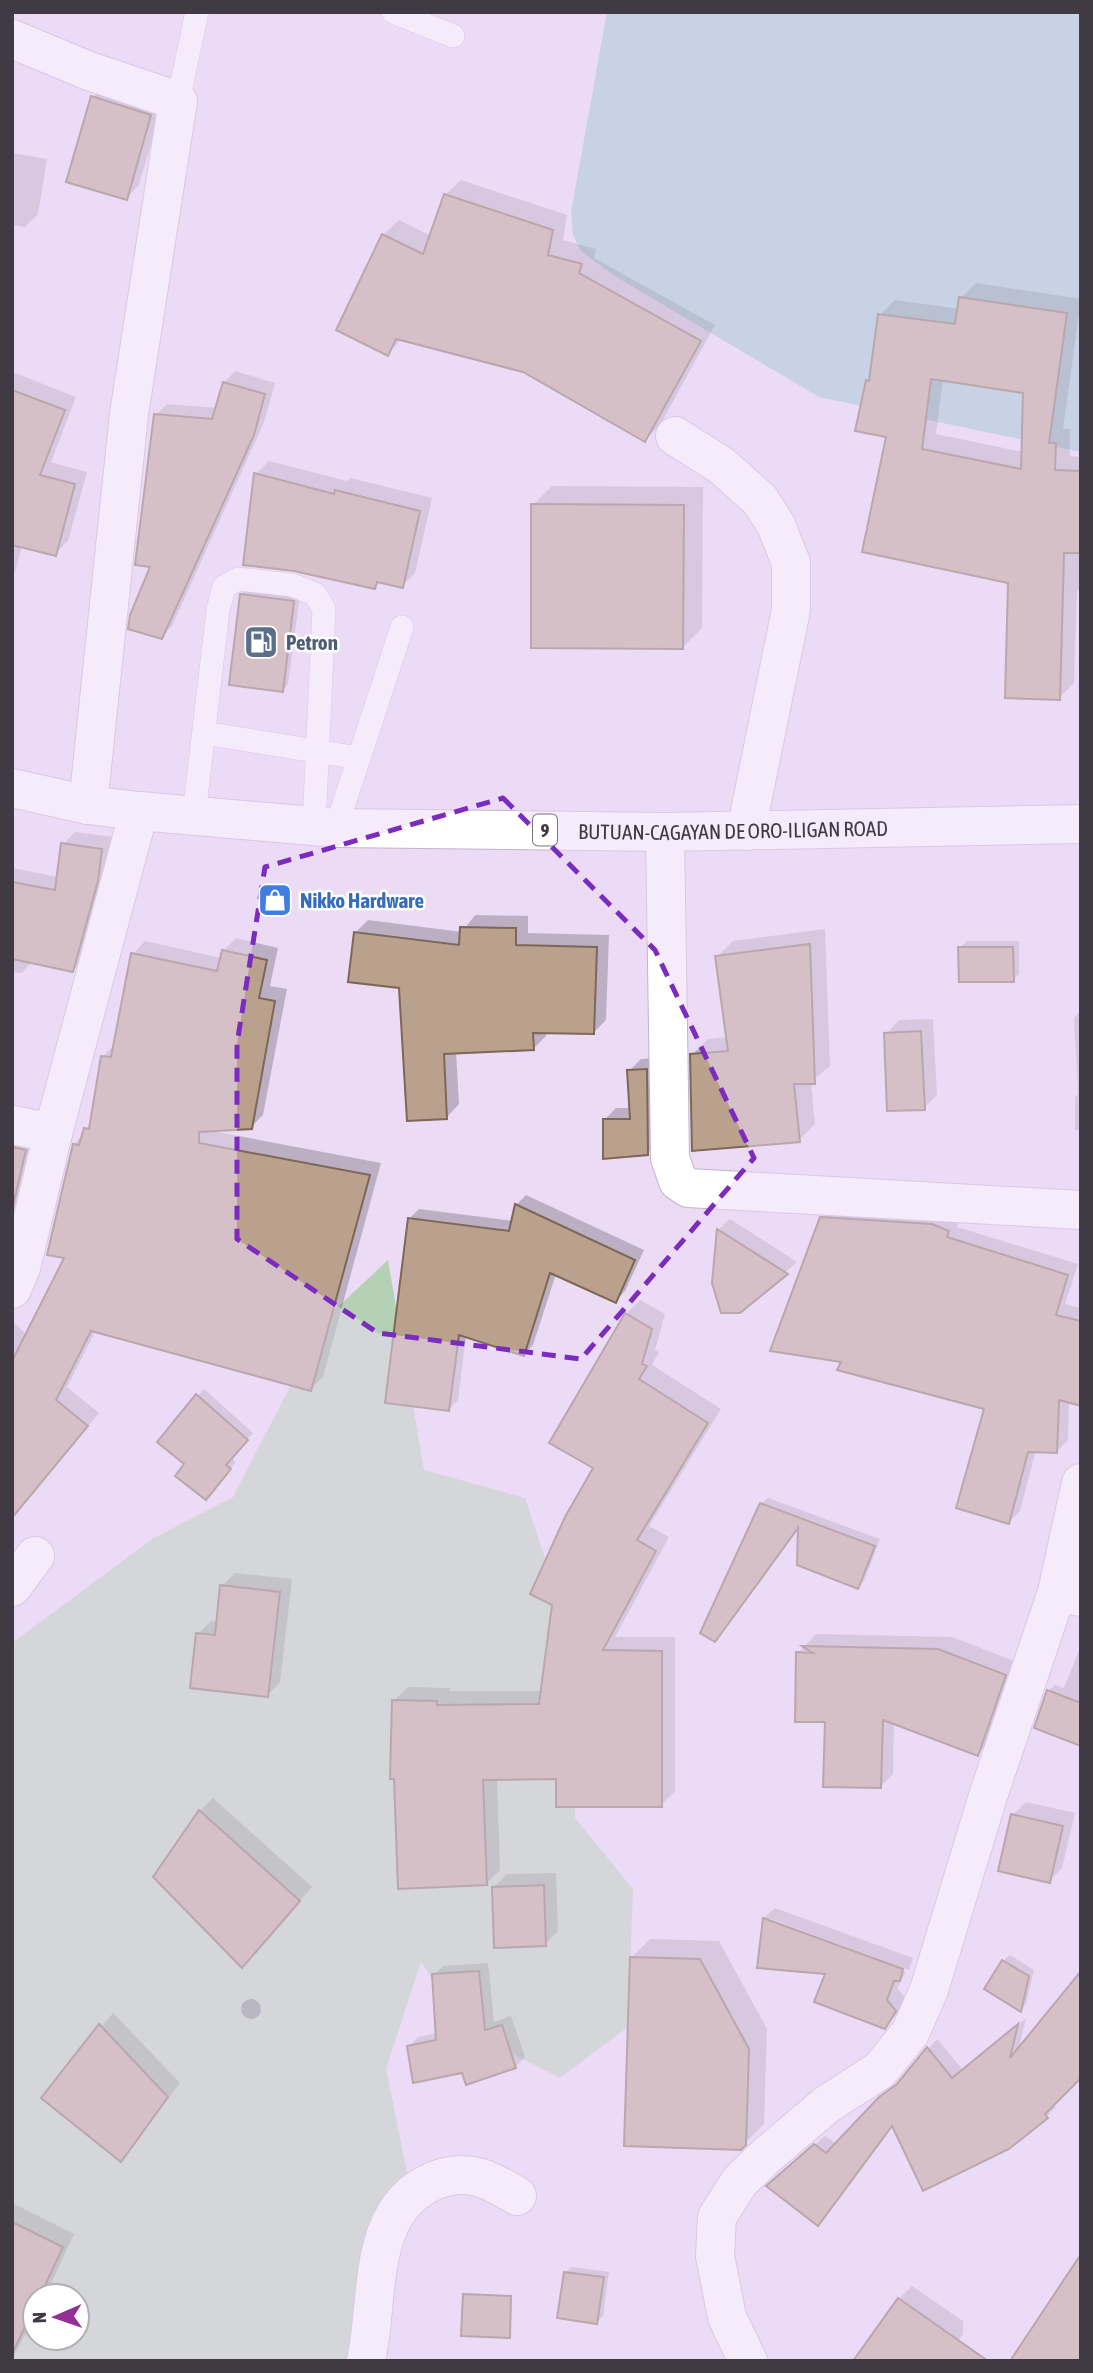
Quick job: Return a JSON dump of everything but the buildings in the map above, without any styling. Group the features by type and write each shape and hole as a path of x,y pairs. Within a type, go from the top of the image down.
{"main road":[{"path":"12,39 89,71 178,101 129,414 88,805"},
{"path":"675,436 722,466 760,500 776,525 790,563 788,624 746,831"},
{"name":"BUTUAN-CAGAYAN DE ORO-ILIGAN ROAD","path":"12,788 88,805 325,827 665,832 1081,824"},
{"path":"12,1289 21,1268 53,1133 139,811"},
{"path":"665,832 670,1158 678,1181 688,1188 1081,1210"},
{"path":"12,1125 53,1133"},
{"path":"748,2361 727,2317 715,2256 717,2217 740,2181 765,2156 826,2105 880,2070 910,2033 929,1990 988,1796 1069,1595 1081,1483"},
{"path":"12,1587 36,1556"},
{"path":"371,2356 383,2239 396,2210 423,2186 449,2176 475,2174 517,2196"}],"lane":[{"path":"178,101 197,12"},
{"path":"393,12 453,36"},
{"path":"194,816 218,610 224,587 238,579 292,585 315,594 324,609 317,751 325,827"},
{"path":"325,827 359,758 402,627"},
{"path":"204,733 359,758"}],"highlighted area":[{"path":"503,798 655,950 754,1158 581,1359 378,1333 237,1239 237,1044 265,867"}],"shaded area":[{"path":"607,12 1081,12 1081,452 819,397 615,276 581,251 573,235 571,212"},
{"path":"388,1260 424,1470 525,1498 573,1643 575,1818 633,1889 628,2027 560,2078 464,2029 421,1962 386,2069 408,2177 384,2361 12,2361 12,1643 152,1539 233,1497 325,1319"}],"place":[{"name":"Petron","path":"261,642"},
{"name":"Nikko Hardware","path":"275,900"}]}
